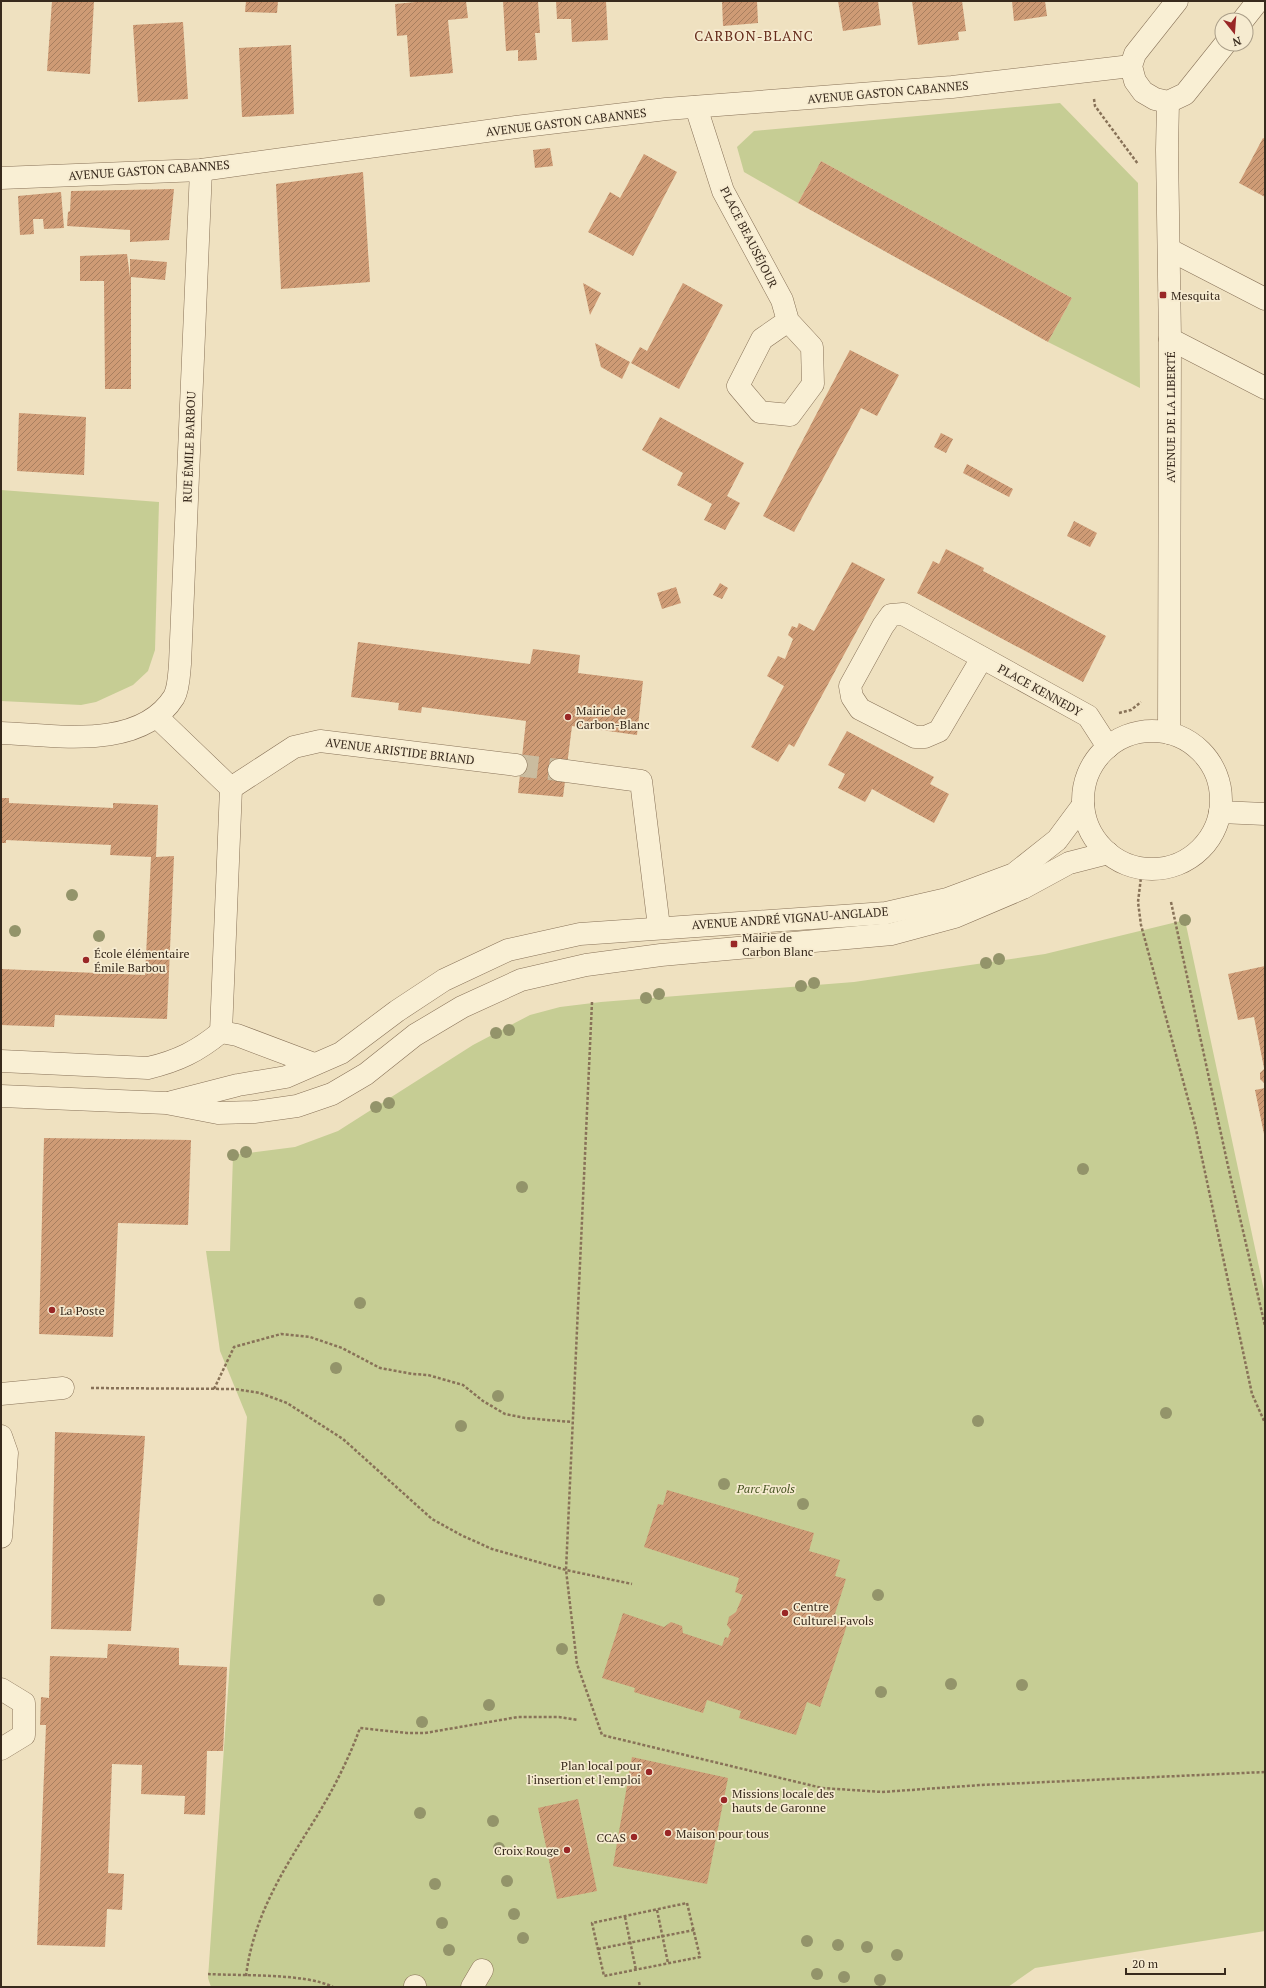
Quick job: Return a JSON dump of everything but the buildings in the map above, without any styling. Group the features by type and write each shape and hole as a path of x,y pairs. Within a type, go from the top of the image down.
{"street":[{"path":"1177,1 1135,54 1131,66 1135,81 1143,92 1155,99 1168,102 1185,94 1218,52"},
{"path":"1249,12 1258,1"},
{"name":"AVENUE GASTON CABANNES","path":"1,178 201,170 516,127 696,107 952,87 1092,72 1131,66"},
{"name":"AVENUE DE LA LIBERTÉ","path":"1168,102 1167,150 1170,250 1169,733"},
{"name":"PLACE BEAUSÉJOUR","path":"696,107 723,190 782,300 788,322"},
{"name":"RUE ÉMILE BARBOU","path":"157,717 174,696 180,664 201,170"},
{"path":"1170,250 1265,299"},
{"path":"1170,339 1265,388"},
{"name":"PLACE KENNEDY","path":"982,658 939,731 925,738 915,737 860,709 852,697 850,686 883,626 891,615 903,614 1088,716 1103,739"},
{"path":"1,733 93,737 117,734 135,728 157,717 232,788 222,1032"},
{"path":"1147,731 1169,733 1188,741 1204,754 1215,771 1221,791 1220,812 1214,831 1202,848 1186,860 1167,867 1142,869 1122,863 1108,853 1095,839 1087,822 1083,805 1085,783 1103,739 1147,731"},
{"name":"AVENUE ARISTIDE BRIAND","path":"232,788 294,747 320,741 516,765"},
{"path":"559,770 641,781 659,927"},
{"name":"AVENUE ANDRÉ VIGNAU-ANGLADE","path":"166,1104 238,1086 286,1077 341,1053 397,1011 444,980 508,950 580,934 659,927 886,913 947,899 1014,874 1057,840 1083,805"},
{"path":"1220,812 1265,814"},
{"name":"AVENUE ANDRÉ VIGNAU-ANGLADE","path":"1,1096 166,1104 218,1113 254,1112 297,1106 332,1094 366,1074 415,1035 462,1007 521,980 586,965 654,956 892,934 955,916 1024,888 1069,863 1108,853"},
{"path":"1,1061 148,1068 172,1062 202,1047 222,1032 236,1034 314,1064"},
{"path":"1,1394 63,1388"},
{"path":"1,1436 7,1453 1,1537"},
{"path":"1,1689 24,1703 24,1735 1,1749"}],"path":[{"path":"1092,72 1095,106 1139,167"},
{"path":"1103,739 1111,714 1132,710 1141,702 1142,696"},
{"path":"1142,869 1138,902 1141,925 1195,1125 1252,1394 1265,1424"},
{"path":"1171,902 1265,1326"},
{"path":"592,1002 566,1570 577,1664 602,1735 822,1788 874,1792 1265,1772"},
{"path":"214,1389 234,1348 260,1339 286,1334 310,1337 327,1342 380,1368 428,1375 463,1385 483,1401 505,1414 525,1418 572,1422"},
{"path":"63,1388 235,1389 260,1393 287,1403 343,1439 432,1519 492,1549 566,1570 632,1584"},
{"path":"246,1976 253,1938 267,1900 286,1864 324,1804 345,1764 360,1728 407,1733 425,1733 518,1717 559,1717 578,1720"},
{"path":"688,1903 700,1957 604,1976 592,1923 657,1910 688,1903"},
{"path":"657,1910 668,1963"},
{"path":"625,1917 636,1970"},
{"path":"598,1949 694,1930"},
{"path":"208,1974 312,1980 333,1987"},
{"path":"639,1982 640,1987"}],"green space":[{"path":"1060,103 1138,183 1140,388 1048,342 1072,298 821,161 798,203 744,172 737,147 754,131"},
{"path":"1,490 159,502 155,650 148,671 133,685 96,702 81,705 1,701"},
{"name":"Parc Favols","path":"1185,920 1265,1295 1265,1931 1035,1968 1008,1987 211,1987 208,1978 247,1417 220,1351 206,1251 230,1251 233,1155 295,1147 338,1131 473,1045 530,1015 560,1007 601,1002 854,982 1045,954"}],"tunnel":[{"path":"516,765 559,770"}],"place":[{"name":"Mesquita","path":"1163,295"},
{"name":"Mairie de Carbon-Blanc","path":"568,717"},
{"name":"Mairie de Carbon Blanc","path":"734,944"},
{"name":"École élémentaire Émile Barbou","path":"86,960"},
{"name":"La Poste","path":"52,1310"},
{"name":"Centre Culturel Favols","path":"785,1613"},
{"name":"Plan local pour l'insertion et l'emploi","path":"649,1772"},
{"name":"Missions locale des hauts de Garonne","path":"724,1800"},
{"name":"Maison pour tous","path":"668,1833"},
{"name":"CCAS","path":"634,1837"},
{"name":"Croix Rouge","path":"567,1850"}],"district":[{"name":"CARBON-BLANC","path":"754,35"}]}
